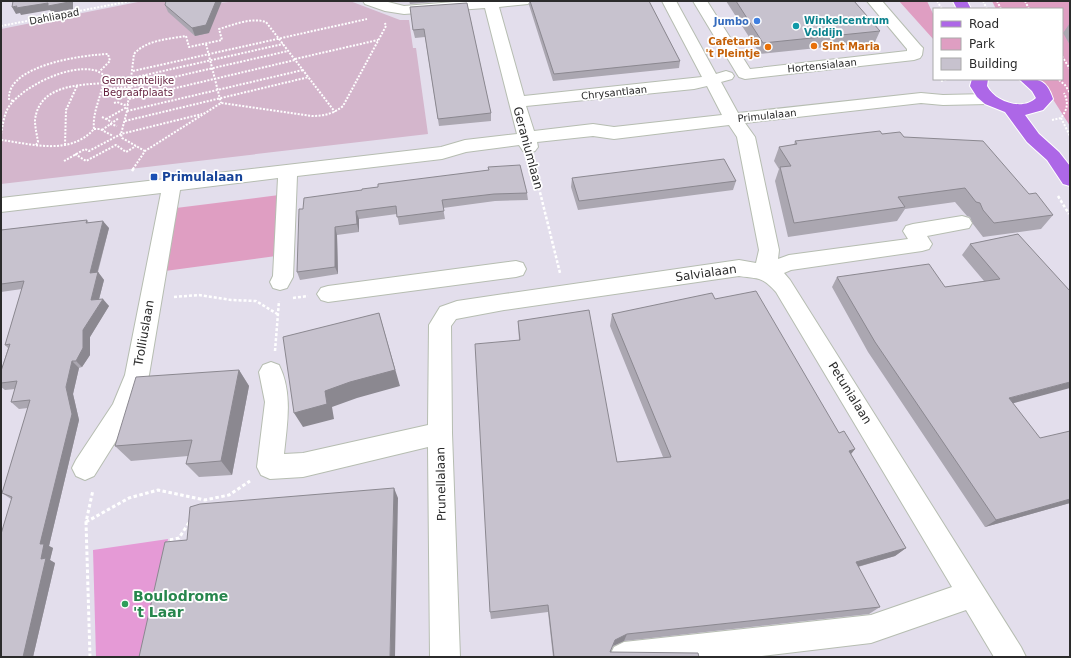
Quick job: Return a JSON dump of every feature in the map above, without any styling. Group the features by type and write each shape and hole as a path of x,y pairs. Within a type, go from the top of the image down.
{"main road":[{"path":"982,88 998,104 1011,108 1032,109 1041,105 1045,99 1042,90 1029,80"},
{"path":"1011,108 1033,138 1053,156 1070,180"},
{"path":"1032,109 1050,138 1053,156"}],"street":[{"path":"370,1 390,8 404,10 491,2 523,1"},
{"path":"669,1 733,119 746,137 769,250 766,272"},
{"path":"700,1 745,74 725,76 712,80"},
{"name":"Hortensialaan","path":"745,74 914,55 915,48 874,1"},
{"name":"Geraniumlaan","path":"491,2 527,143"},
{"name":"Chrysantlaan","path":"516,102 712,80"},
{"name":"Primulalaan","path":"1,205 442,153 468,155 527,143 597,139 614,133 921,98 943,100 982,88"},
{"path":"283,293 288,171"},
{"name":"Trolliuslaan","path":"85,468 123,410 137,375 172,185"},
{"name":"Salvialaan","path":"448,313 457,310 504,302 739,268 766,272 789,263 922,244 913,231 962,223"},
{"path":"328,294 516,269"},
{"name":"Petunialaan","path":"766,272 774,276 783,286 1011,657"},
{"path":"442,279 448,313"},
{"name":"Prunellalaan","path":"445,657 440,433 440,325 448,313"},
{"path":"271,372 277,402 270,467 303,465 440,433"},
{"path":"624,657 870,630 973,594"}],"path":[{"name":"Dahliapad","path":"1,26 131,1"},
{"path":"133,71 370,18"},
{"path":"145,151 122,138 121,134 128,106 134,54 136,51 147,44 186,36 189,47 222,40 219,29 258,20 266,22 335,112"},
{"path":"130,174 145,151 221,103 312,116 323,116 335,112 343,106 386,26 384,22"},
{"path":"129,99 378,40"},
{"path":"206,44 221,103"},
{"path":"132,78 283,44"},
{"path":"103,90 130,87 288,51"},
{"path":"13,101 9,99 9,95 14,83 21,76 37,69 66,61 108,54 110,57 110,62 100,71"},
{"path":"1063,58 1070,69"},
{"path":"1,134 5,115 13,101 30,88 52,77 78,70 88,69 100,71 104,75 105,83 94,117 94,129 88,138 83,141 65,145 43,146 1,140"},
{"path":"127,111 303,70"},
{"path":"125,121 309,77"},
{"path":"1058,80 1065,85 1070,93"},
{"path":"36,145 38,142 36,118 41,103 48,95 59,89 77,85 105,83"},
{"path":"65,145 66,110 77,85"},
{"path":"114,103 117,102 128,106"},
{"path":"106,119 128,106"},
{"path":"64,161 85,149 89,151 121,134 204,114"},
{"path":"102,117 117,126"},
{"path":"102,130 119,118"},
{"path":"1061,118 1070,136"},
{"path":"1065,126 1070,126"},
{"path":"94,129 102,130 114,137"},
{"name":"Geraniumlaan","path":"527,143 566,294"},
{"path":"75,154 86,161 116,145 126,152 136,146"},
{"path":"271,372 279,315 279,299 283,293 328,294"},
{"path":"150,298 199,295 231,300 256,301 268,306 279,315"},
{"path":"86,522 129,498 158,490 205,500 229,495 270,467"},
{"path":"85,468 97,473 86,522 90,657"},
{"path":"200,506 205,500"},
{"path":"168,548 169,540 179,538 192,519"}],"green space":[{"name":"Gemeentelijke Begraafplaats","path":"143,1 169,1 167,8 239,1 350,1 400,20 409,20 413,48 416,48 428,134 1,184 1,29"},
{"path":"899,1 927,1 933,14 933,39"},
{"path":"992,1 1070,1 1070,126 1041,80 1063,80 1063,8 996,8"},
{"path":"279,195 276,256 165,271 176,208"}],"shaded area":[{"name":"Boulodrome 't Laar","path":"168,539 146,657 96,657 93,550"}],"building":[{"path":"13,1 69,2 48,6 48,3 16,8 17,6 12,7"},
{"path":"166,1 216,1 206,25 192,28 165,5"},
{"path":"530,1 649,1 680,61 554,74"},
{"name":"Winkelcentrum Voldijn","path":"736,1 854,1 880,31 763,43"},
{"path":"467,3 491,113 438,119 424,29 413,30 410,7"},
{"path":"880,131 882,134 900,132 904,137 983,141 1029,194 1036,193 1053,215 994,223 983,210 980,203 976,202 965,188 898,197 905,207 794,223 780,167 791,166 779,147 797,144 795,141"},
{"path":"724,159 736,181 579,201 572,178"},
{"path":"520,165 527,193 494,194 442,200 444,211 397,217 396,206 356,211 357,224 335,227 335,267 297,272 299,209 303,209 304,198 378,187 378,184 489,170 488,167"},
{"path":"87,220 86,223 103,221 90,273 98,272 91,300 103,299 83,330 83,348 76,361 72,361 66,387 72,414 40,544 44,544 41,559 46,558 23,657 1,657 1,534 12,497 2,493 30,400 11,402 17,381 1,383 1,371 10,344 5,345 24,281 1,284 1,230"},
{"path":"1018,234 1070,291 1070,382 1009,398 1040,438 1070,431 1070,499 996,520 875,342 837,277 929,264 945,287 1000,279 970,244"},
{"path":"756,291 839,433 844,431 855,449 849,451 906,548 856,562 880,607 627,634 615,640 610,652 698,653 699,657 554,657 548,605 490,612 475,344 520,340 518,321 589,310 617,462 671,457 612,314 712,293 715,299"},
{"path":"379,313 395,370 350,382 325,391 327,404 294,413 283,337"},
{"path":"239,370 221,461 186,464 192,440 115,446 136,377"},
{"path":"394,488 390,657 139,657 165,542 187,540 190,507 200,504"}],"place":[{"name":"Jumbo","path":"757,21"},
{"name":"Winkelcentrum Voldijn","path":"796,26"},
{"name":"Sint Maria","path":"814,46"},
{"name":"Cafetaria 't Pleintje","path":"768,47"},
{"name":"Primulalaan","path":"154,177"},
{"name":"Boulodrome 't Laar","path":"125,604"}]}
